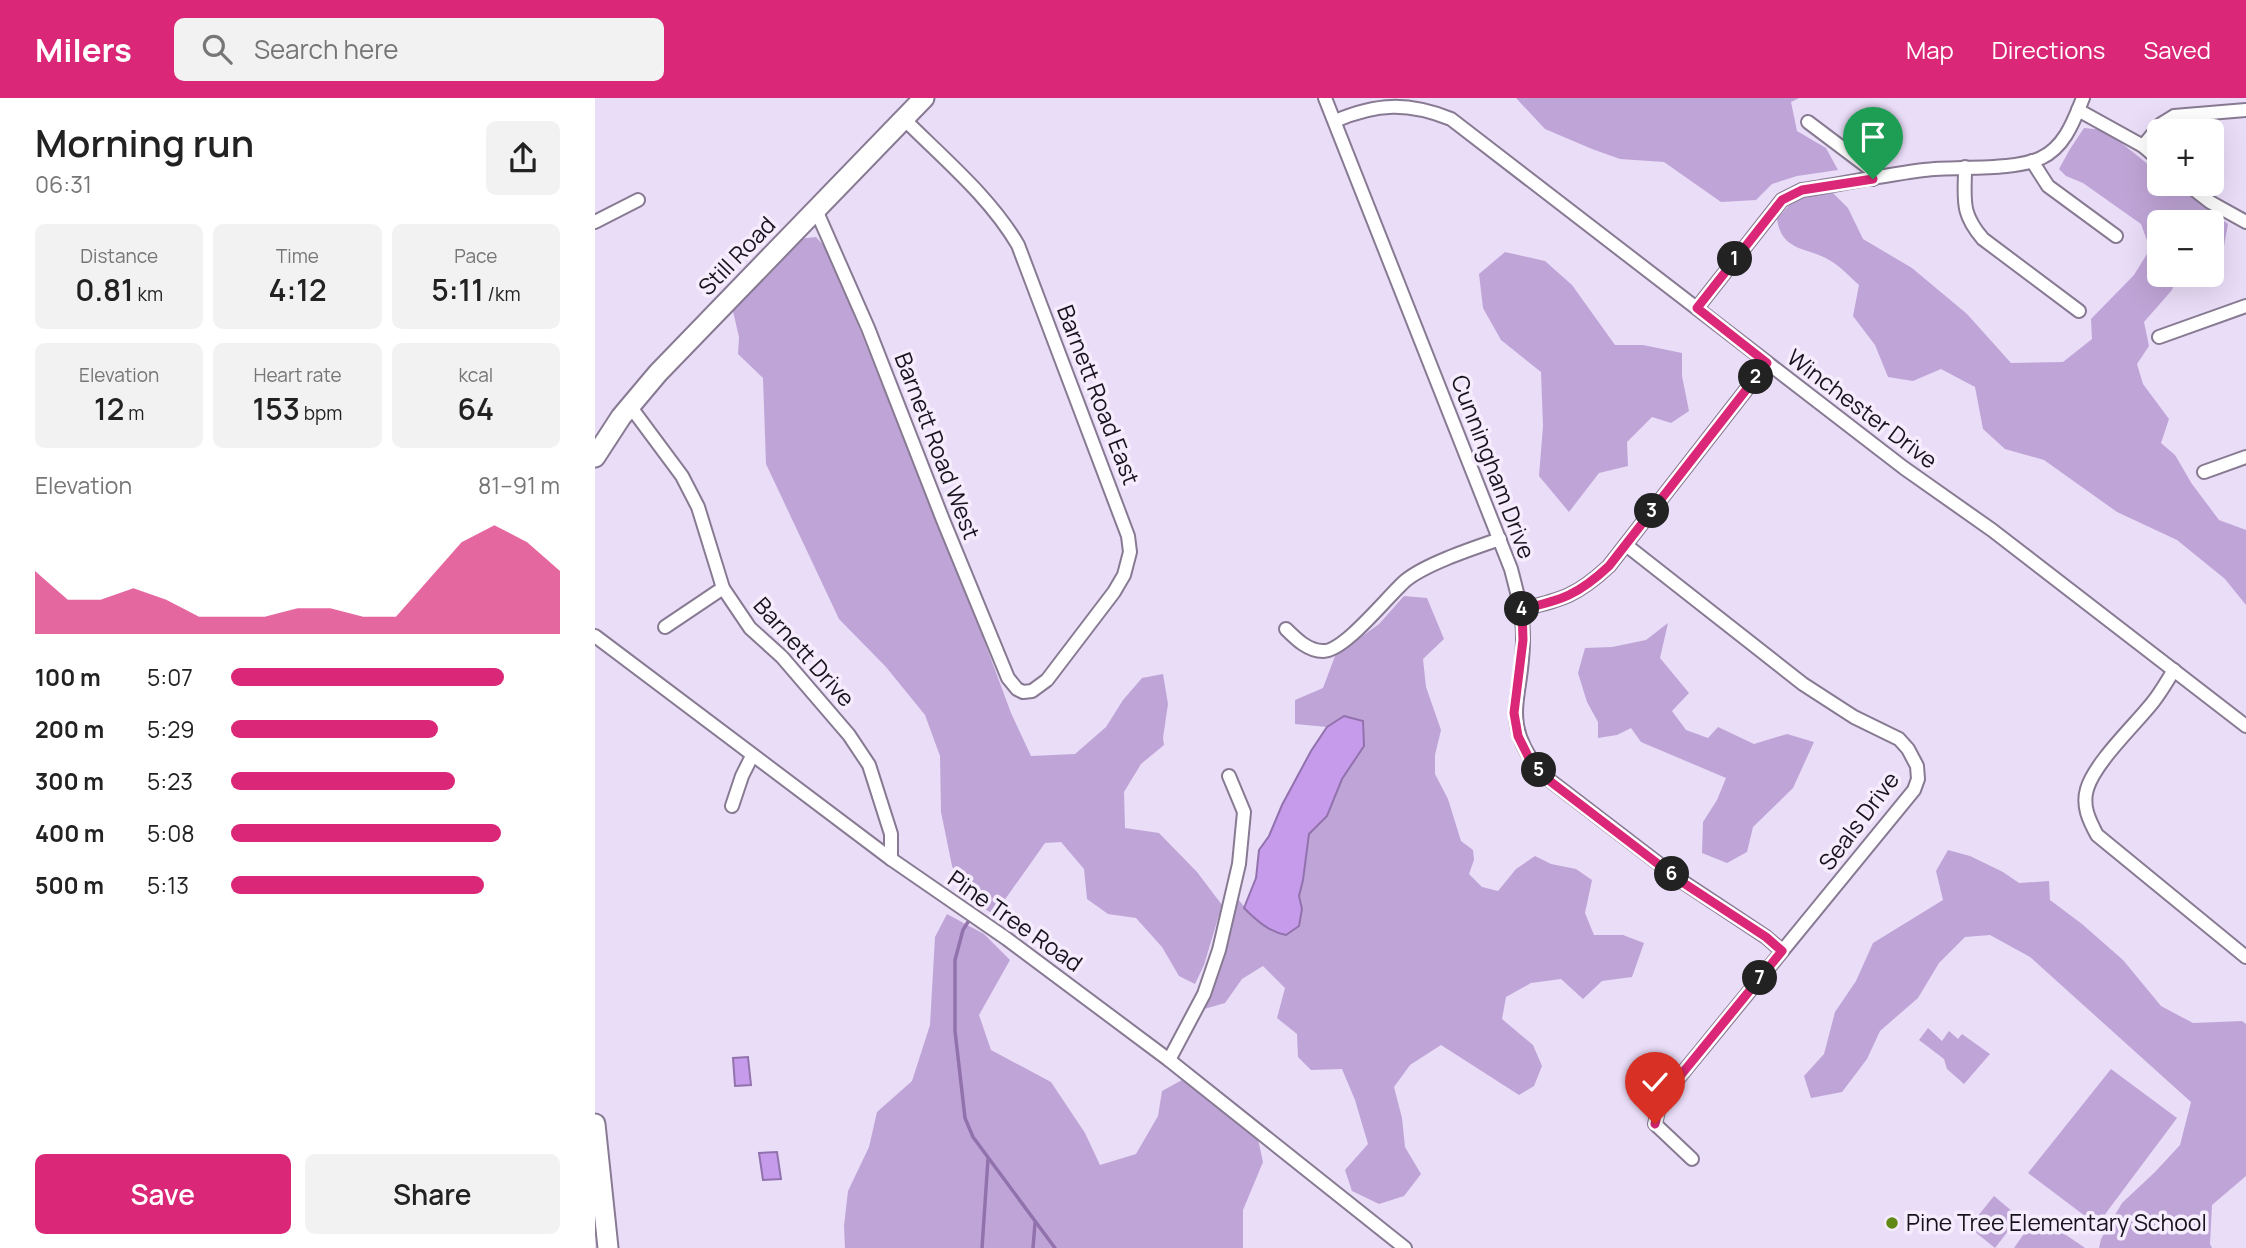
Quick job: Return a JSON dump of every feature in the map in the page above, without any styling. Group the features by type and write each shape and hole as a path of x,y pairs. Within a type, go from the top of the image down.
{"main road":[{"name":"Still Road","path":"595,457 621,416 657,373 924,98"},
{"path":"595,1124 608,1248"}],"street":[{"name":"Cunningham Drive","path":"1325,98 1511,569 1522,609 1523,640 1514,713 1518,736 1529,758 1542,775 1679,880 1766,937 1782,951"},
{"path":"1697,308 1782,200 1802,190 1923,170 2010,165 2032,161 2043,157 2062,142 2081,104 2147,150"},
{"name":"Winchester Drive","path":"1335,121 1376,107 1401,106 1429,110 1451,119 1903,468 1992,530 2246,726"},
{"path":"2143,146 2161,124 2174,117 2246,110"},
{"name":"Barnett Road East","path":"904,119 988,204 1005,223 1018,246 1128,536 1127,564 1114,592 1047,680 1032,691 1023,692"},
{"path":"1808,122 1868,167 1873,179"},
{"path":"2032,161 2048,186 2116,236"},
{"path":"1965,167 1966,214 1970,224 1983,239 2079,311"},
{"path":"2202,196 2246,222"},
{"path":"595,222 638,200"},
{"name":"Barnett Road West","path":"815,210 869,328 938,508 1008,678 1023,692"},
{"path":"2159,337 2246,306"},
{"path":"1522,609 1558,601 1589,585 1609,566 1767,363"},
{"name":"Barnett Drive","path":"630,406 674,465 698,507 723,588 750,628 782,657 849,735 869,765 891,834 891,859"},
{"path":"2204,471 2246,457"},
{"path":"1286,629 1310,648 1323,651 1332,649 1346,641 1407,579 1450,557 1500,539"},
{"name":"Seals Drive","path":"1626,545 1803,684 1854,717 1899,739 1917,766 1914,790 1667,1092 1659,1107 1655,1124 1692,1159"},
{"path":"665,627 723,588"},
{"name":"Pine Tree Road","path":"595,636 891,859 1007,939 1169,1060 1405,1248"},
{"path":"2174,670 2155,699 2096,771 2087,789 2088,818 2097,835 2246,957"},
{"path":"732,806 752,756"},
{"path":"1169,1060 1204,995 1219,950 1239,864 1244,812 1229,776"}],"shaded area":[{"path":"1516,98 1799,98 1791,102 1797,131 1826,148 1838,170 1797,176 1772,184 1756,200 1721,202 1664,162 1620,159 1545,129"},
{"path":"2084,128 2105,130 2147,163 2147,196 2190,196 2209,210 2147,210 2147,241 2141,224 2059,169"},
{"path":"1833,193 1848,208 1863,239 1912,268 1967,314 2011,363 2063,362 2092,339 2091,319 2134,275 2147,254 2147,287 2173,287 2144,322 2149,346 2137,364 2143,384 2169,419 2161,443 2175,455 2192,484 2219,520 2246,530 2246,605 2225,579 2177,540 2117,512 2044,460 2005,449 1983,429 1975,387 1941,369 1913,381 1888,377 1875,345 1853,316 1859,285 1834,263 1791,244 1780,230 1777,219 1798,195"},
{"path":"2224,221 2228,224 2224,246"},
{"path":"816,237 828,250 1011,713 1031,756 1075,754 1106,727 1123,700 1142,678 1163,674 1168,704 1164,745 1141,764 1124,792 1125,828 1159,833 1197,872 1222,905 1204,965 1195,984 1179,976 1162,947 1136,918 1108,914 1087,899 1084,869 1061,842 1045,843 994,915 965,895 952,866 941,812 940,756 925,715 886,667 839,619 766,464 763,378 738,354 739,337 732,307 798,239"},
{"path":"1505,252 1545,261 1572,285 1615,345 1643,345 1682,353 1682,376 1689,411 1671,423 1652,417 1627,442 1628,466 1599,473 1569,512 1539,476 1543,426 1541,372 1501,340 1483,308 1479,274"},
{"path":"1404,596 1427,598 1444,639 1423,659 1426,687 1441,730 1435,755 1435,774 1448,799 1461,841 1473,850 1474,860 1469,874 1482,887 1498,891 1516,869 1535,856 1551,864 1576,869 1592,880 1585,913 1594,935 1623,935 1644,943 1632,977 1602,981 1583,999 1561,979 1531,983 1506,997 1502,1019 1533,1045 1542,1066 1534,1086 1519,1095 1441,1045 1410,1065 1394,1087 1402,1118 1405,1147 1421,1174 1404,1196 1379,1204 1352,1191 1345,1170 1368,1144 1355,1100 1342,1069 1311,1070 1298,1057 1297,1034 1277,1018 1285,988 1263,966 1242,979 1225,1003 1204,1009 1227,939 1235,895 1244,907 1277,933 1302,909 1299,896 1309,834 1327,816 1342,779 1364,746 1344,716 1327,727 1295,724 1295,700 1323,688 1335,656 1379,624"},
{"path":"1668,623 1660,658 1689,693 1672,711 1686,730 1708,738 1718,727 1754,744 1787,734 1814,742 1793,788 1753,827 1747,852 1727,863 1702,853 1703,822 1717,800 1726,778 1641,742 1631,728 1617,735 1598,738 1598,722 1587,702 1578,673 1585,648 1612,647 1646,640"},
{"path":"1344,716 1363,721 1364,746 1342,779 1327,816 1309,834 1299,896 1302,909 1299,926 1286,935 1263,925 1244,908 1256,878 1259,850 1269,836 1311,751 1327,727"},
{"path":"1948,850 1970,856 2019,883 2049,881 2050,900 2123,960 2161,1006 2193,1023 2242,1021 2246,1024 2246,1176 2212,1205 2212,1248 2099,1248 2101,1239 2122,1203 2180,1145 2191,1102 2030,957 1990,935 1965,937 1939,963 1918,998 1880,1031 1867,1059 1842,1092 1811,1098 1804,1076 1824,1054 1835,1012 1856,981 1873,943 1943,900 1936,871"},
{"path":"947,914 984,934 1010,960 979,1015 991,1050 1051,1082 1085,1133 1100,1165 1136,1154 1158,1116 1162,1091 1182,1080 1258,1139 1263,1162 1243,1210 1243,1248 845,1248 844,1226 848,1191 869,1147 877,1112 912,1081 930,1025 935,937"},
{"path":"1928,1028 1942,1041 1949,1031 1958,1039 1962,1034 1990,1054 1964,1084 1947,1069 1944,1059 1919,1040"},
{"path":"748,1057 751,1085 735,1086 733,1058"},
{"path":"2111,1069 2177,1118 2097,1225 2028,1173"},
{"path":"777,1152 781,1179 763,1180 759,1153"},
{"path":"1994,1196 2019,1217 1995,1248 1969,1227"},
{"path":"2037,1215 2085,1248 2014,1248"}],"waterway":[{"path":"968,922 963,930 955,960 955,1031 965,1118 973,1137 1055,1248"},
{"path":"982,1248 988,1159"},
{"path":"1033,1248 1035,1223"}],"place":[{"name":"Pine Tree Elementary School","path":"1892,1223"}],"route":[{"path":"1655,1124 1659,1107 1667,1092 1782,951 1766,937 1679,880 1542,775 1529,758 1518,736 1514,713 1523,640 1522,609 1558,601 1577,592 1589,585 1609,566 1767,363 1697,308 1762,223 1782,200 1791,194 1873,179"}]}
